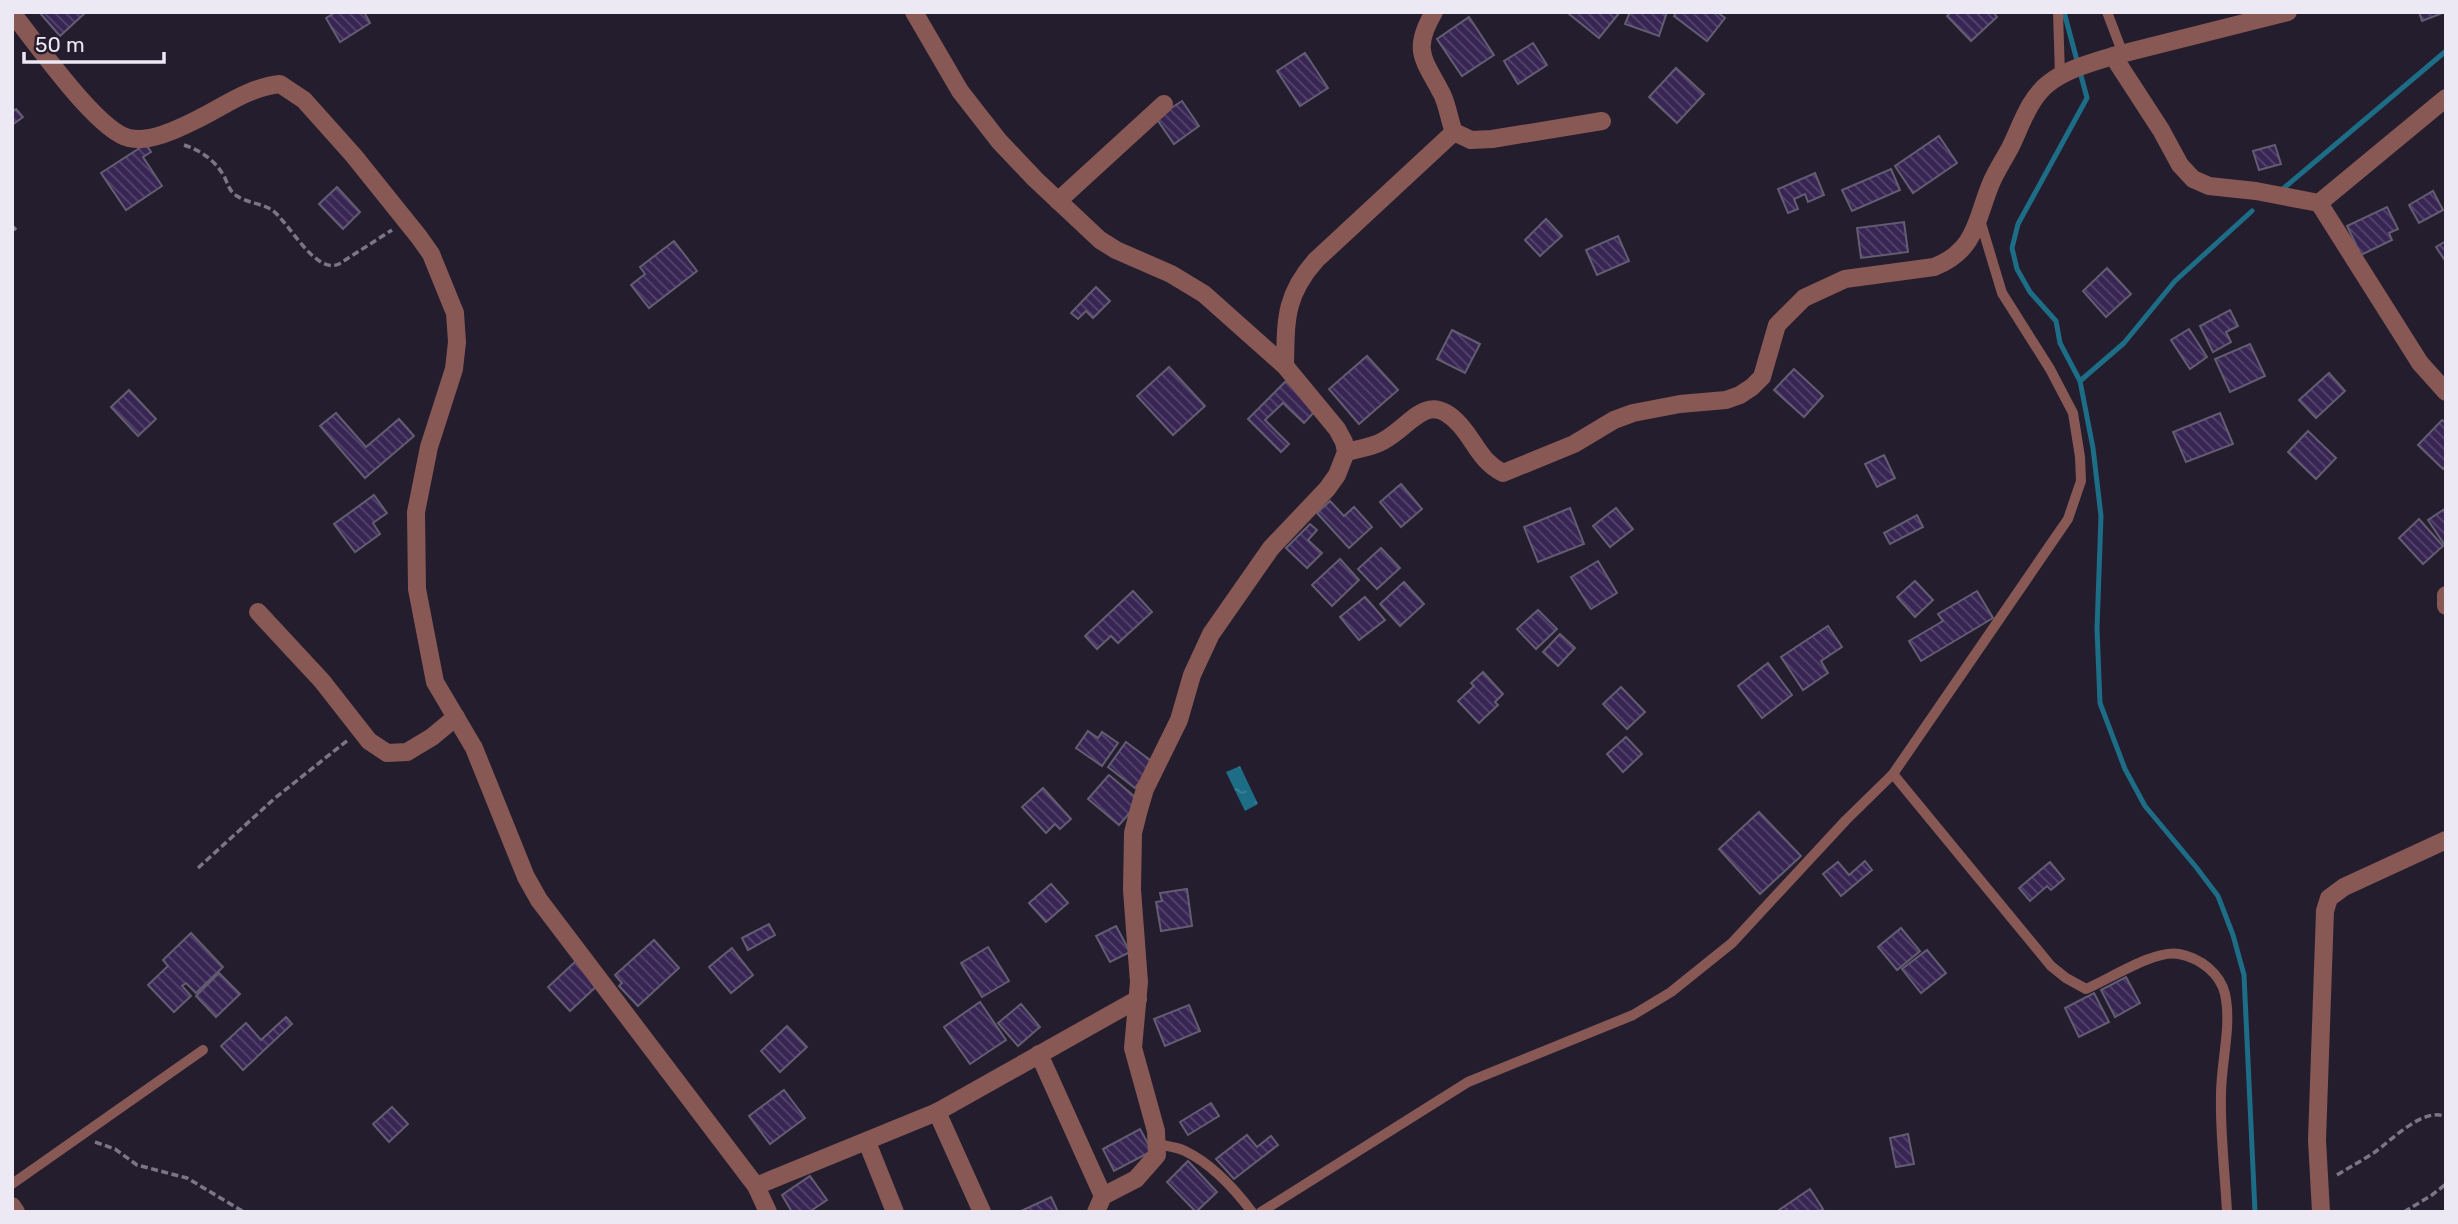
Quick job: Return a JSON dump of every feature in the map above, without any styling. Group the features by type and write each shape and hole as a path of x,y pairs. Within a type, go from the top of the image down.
{"street":[{"path":"914,12 960,91 999,141 1100,240 1116,250 1171,274 1204,294 1285,366 1336,429 1344,442 1346,452 1337,475 1327,489 1271,548 1211,634 1192,675 1179,720 1145,789 1133,843 1132,890 1138,999 1133,1048 1156,1131 1157,1156 1144,1171 1100,1204 1039,1054"},
{"path":"1434,12 1422,39 1422,55 1442,95 1454,132 1471,140 1492,139 1602,121"},
{"path":"1346,452 1383,441 1412,417 1436,408 1445,411 1461,426 1481,456 1503,473 1574,444 1614,420 1633,413 1680,404 1726,400 1740,395 1762,377 1777,325 1804,298 1844,279 1927,269 1947,262 1969,239 1980,219 1991,183 2020,125 2041,92 2064,74 2113,56 2288,12"},
{"path":"12,13 89,108 104,124 128,138 156,136 194,121 261,88 280,84 304,100 355,156 431,254 450,295 458,329 454,369 429,447 415,512 417,589 435,682 467,733 487,774 526,877 539,901 756,1186 768,1212"},
{"path":"2113,56 2161,130 2172,153 2193,179 2209,186 2256,191 2319,204 2420,363 2446,393"},
{"path":"2319,204 2446,98"},
{"path":"1058,201 1164,104"},
{"path":"1285,366 1286,320 1301,276 1454,132"},
{"path":"2446,595 2446,606"},
{"path":"258,612 322,681 369,741 387,753 393,755 407,752 432,737 456,717"},
{"path":"2321,1212 2317,1140 2324,925 2329,898 2344,887 2446,840"},
{"path":"756,1186 937,1112 1138,999"},
{"path":"937,1112 982,1212"},
{"path":"867,1142 895,1212"},
{"path":"12,1206 16,1212"}],"lane":[{"path":"2057,12 2064,74"},
{"path":"2107,12 2113,56"},
{"path":"1261,1212 1468,1082 1633,1015 1671,992 1732,943 1846,820 1893,774 2068,519 2081,481 2073,413 2050,369 2002,293 1980,219"},
{"path":"1893,774 2044,957 2066,978 2086,989 2143,960 2177,953 2199,961 2216,974 2225,993 2221,1095 2227,1212"},
{"path":"12,1184 203,1050"},
{"path":"1157,1144 1183,1149 1208,1166 1252,1212"}],"path":[{"path":"156,136 203,153 221,171 233,193 273,211 324,265 331,267 339,264 407,221"},
{"path":"198,868 275,798 361,731"},
{"path":"2319,1187 2407,1127 2427,1116 2446,1116"},
{"path":"79,1137 115,1149 137,1164 187,1178 244,1212"},
{"path":"2404,1212 2446,1184"}],"water":[{"path":"1240,766 1258,804 1245,811 1226,772"}],"building":[{"path":"39,12 86,12 60,36"},
{"path":"336,12 364,12 370,23 340,42 326,18"},
{"path":"1620,12 1599,38 1569,14"},
{"path":"1630,12 1667,12 1659,36 1625,24"},
{"path":"1677,12 1717,12 1725,18 1707,41 1674,16"},
{"path":"1951,12 1993,12 1997,17 1971,41 1947,16"},
{"path":"2419,12 2445,12 2422,21"},
{"path":"1469,17 1494,55 1462,76 1437,39"},
{"path":"1533,43 1547,65 1518,84 1504,61"},
{"path":"1305,53 1328,88 1300,106 1277,71"},
{"path":"1676,68 1704,94 1677,123 1649,97"},
{"path":"1182,101 1199,126 1174,144 1156,118"},
{"path":"16,109 23,117 12,125 12,112"},
{"path":"1939,136 1957,163 1913,193 1895,166"},
{"path":"146,144 151,152 143,157 162,186 126,210 101,173"},
{"path":"2275,145 2281,164 2259,170 2253,151"},
{"path":"1891,169 1900,190 1852,211 1842,190"},
{"path":"1815,173 1824,195 1808,202 1805,194 1794,199 1798,209 1788,213 1778,189"},
{"path":"337,187 360,212 343,229 319,204"},
{"path":"2433,191 2443,210 2419,223 2409,205"},
{"path":"2387,207 2398,229 2389,233 2392,240 2361,255 2347,226"},
{"path":"1546,219 1562,236 1540,256 1525,240"},
{"path":"1904,222 1908,252 1861,258 1857,228"},
{"path":"1618,236 1629,261 1597,275 1586,250"},
{"path":"674,241 697,271 649,308 631,285 645,274 640,267"},
{"path":"2446,241 2446,262 2436,247"},
{"path":"2107,268 2131,294 2106,317 2083,291"},
{"path":"1096,287 1110,301 1093,318 1086,311 1078,319 1071,313"},
{"path":"2230,310 2238,326 2226,332 2231,342 2213,352 2200,326"},
{"path":"2189,329 2207,357 2190,369 2171,340"},
{"path":"1452,330 1480,344 1465,373 1437,359"},
{"path":"2250,344 2265,376 2230,392 2215,359"},
{"path":"1367,356 1398,390 1359,424 1329,389"},
{"path":"1169,367 1205,406 1173,435 1137,396"},
{"path":"1794,369 1823,396 1804,417 1774,390"},
{"path":"2329,373 2345,391 2316,418 2299,400"},
{"path":"1286,381 1316,410 1304,423 1283,403 1265,420 1289,444 1281,452 1248,419"},
{"path":"129,390 156,419 138,436 111,407"},
{"path":"336,413 366,447 399,419 414,436 365,478 320,426"},
{"path":"2220,413 2233,444 2186,462 2173,432"},
{"path":"2442,420 2446,423 2446,465 2443,469 2418,445"},
{"path":"2308,431 2336,458 2316,479 2288,452"},
{"path":"1884,455 1895,478 1877,487 1865,464"},
{"path":"1401,484 1422,509 1401,527 1380,502"},
{"path":"374,495 387,513 373,523 380,534 355,552 334,524"},
{"path":"1330,501 1344,516 1354,507 1372,527 1349,548 1317,513"},
{"path":"1570,508 1584,544 1538,562 1524,527"},
{"path":"1616,508 1633,529 1610,547 1593,526"},
{"path":"2446,508 2446,547 2428,520"},
{"path":"1917,515 1923,527 1890,544 1884,533"},
{"path":"2419,519 2443,546 2423,564 2399,538"},
{"path":"1310,524 1317,530 1308,540 1322,553 1307,568 1286,548"},
{"path":"1381,548 1400,568 1377,589 1358,569"},
{"path":"1340,559 1359,580 1332,606 1312,585"},
{"path":"1598,561 1617,593 1591,609 1571,577"},
{"path":"1915,581 1933,600 1915,617 1897,597"},
{"path":"1404,582 1424,604 1400,626 1380,604"},
{"path":"1133,591 1152,612 1118,643 1111,636 1097,649 1085,636"},
{"path":"1977,591 1993,618 1921,661 1909,641 1943,621 1938,614"},
{"path":"1365,597 1385,620 1359,640 1340,617"},
{"path":"1538,610 1557,629 1536,649 1517,629"},
{"path":"1828,626 1842,647 1821,661 1828,673 1803,690 1781,657"},
{"path":"1560,634 1575,648 1558,666 1543,652"},
{"path":"1768,663 1792,695 1762,718 1738,686"},
{"path":"1483,672 1503,694 1495,702 1498,705 1479,723 1458,701 1474,686 1471,683"},
{"path":"1621,687 1645,712 1627,729 1603,704"},
{"path":"1088,731 1098,738 1102,732 1118,743 1102,766 1076,748"},
{"path":"1626,737 1642,754 1623,772 1607,754"},
{"path":"1126,742 1154,763 1135,788 1108,767"},
{"path":"1109,775 1140,801 1119,825 1088,799"},
{"path":"1043,788 1071,819 1060,829 1055,824 1046,833 1022,807"},
{"path":"1759,812 1801,856 1760,894 1719,849"},
{"path":"1865,861 1872,870 1841,896 1823,874 1838,862 1849,875"},
{"path":"2050,862 2064,879 2051,890 2047,886 2030,901 2019,888"},
{"path":"1051,884 1068,903 1046,922 1029,903"},
{"path":"1187,889 1192,926 1161,931 1156,902 1162,901 1160,893"},
{"path":"769,924 775,935 748,950 742,938"},
{"path":"1116,926 1130,952 1110,962 1096,936"},
{"path":"1901,928 1920,951 1897,970 1878,947"},
{"path":"191,933 223,967 196,993 186,983 182,986 191,996 174,1012 148,985 168,966 163,960"},
{"path":"654,940 679,968 638,1006 619,986 622,983 615,975"},
{"path":"988,947 1009,981 982,997 961,963"},
{"path":"732,948 753,975 731,993 709,967"},
{"path":"1927,950 1946,973 1921,993 1902,969"},
{"path":"577,960 599,984 570,1011 548,987"},
{"path":"219,973 240,994 216,1017 196,996"},
{"path":"2126,977 2140,1003 2115,1017 2101,990"},
{"path":"2094,993 2109,1022 2079,1037 2065,1008"},
{"path":"980,1002 1006,1040 970,1064 944,1027"},
{"path":"1021,1004 1040,1027 1018,1046 998,1023"},
{"path":"1189,1005 1200,1031 1165,1046 1154,1019"},
{"path":"286,1017 292,1024 243,1070 221,1046 246,1023 261,1040"},
{"path":"787,1026 807,1047 780,1072 761,1051"},
{"path":"784,1090 805,1118 770,1144 749,1116"},
{"path":"1211,1103 1219,1116 1188,1135 1180,1122"},
{"path":"392,1107 408,1124 389,1142 373,1124"},
{"path":"1140,1129 1152,1151 1114,1171 1103,1149"},
{"path":"1908,1134 1914,1164 1896,1167 1890,1138"},
{"path":"1247,1135 1257,1147 1271,1136 1278,1145 1234,1179 1216,1159"},
{"path":"1188,1161 1217,1192 1196,1212 1167,1182"},
{"path":"810,1176 827,1200 809,1212 792,1212 782,1195"},
{"path":"1810,1189 1823,1209 1819,1212 1780,1212 1779,1210"},
{"path":"1051,1197 1058,1212 1019,1212"}],"waterway":[{"path":"2064,12 2087,98 2018,224 2012,248 2017,269 2030,292 2056,321 2060,343 2080,381 2093,448 2101,516 2097,629 2100,703 2125,769 2145,806 2218,896 2244,975 2255,1212"},
{"path":"2284,188 2446,51"},
{"path":"2080,381 2124,343 2175,281 2252,211"}]}
